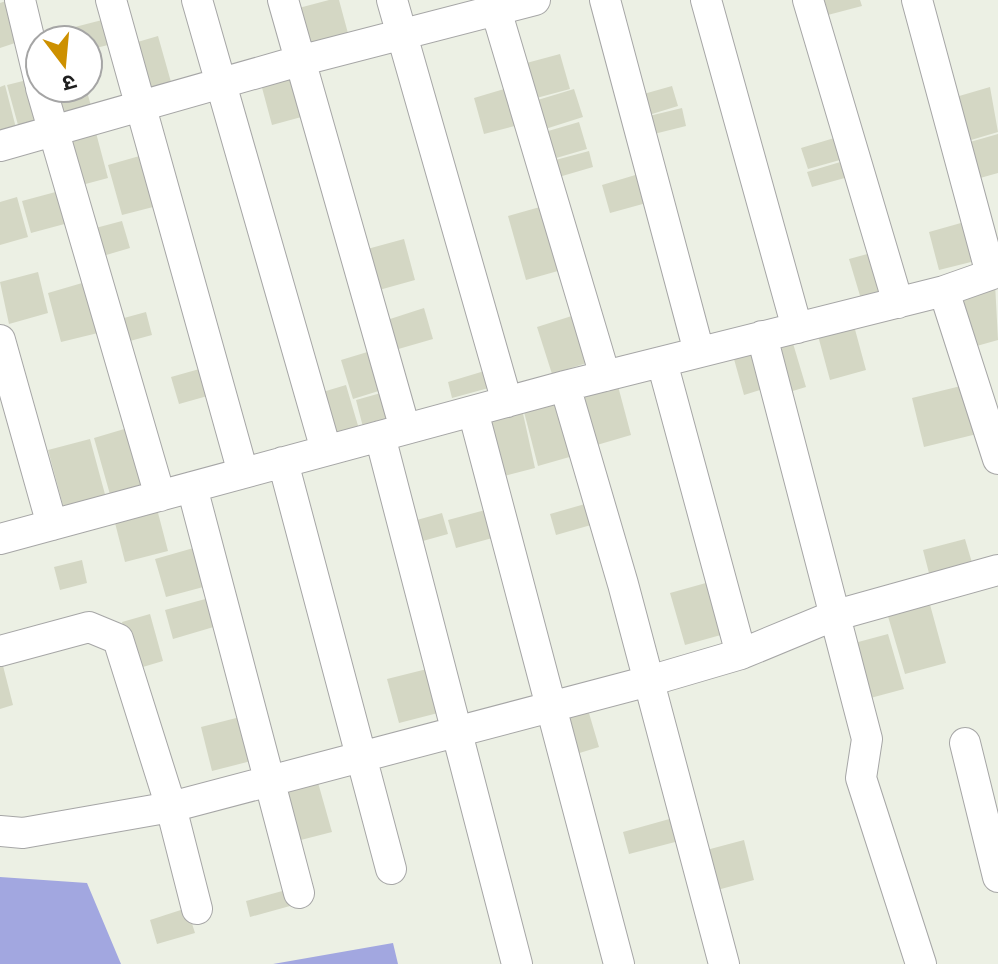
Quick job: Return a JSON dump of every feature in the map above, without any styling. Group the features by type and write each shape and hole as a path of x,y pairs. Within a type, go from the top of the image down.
{"street":[{"path":"20,0 26,24"},
{"path":"111,0 138,106 243,473"},
{"path":"197,0 326,450"},
{"path":"283,0 393,432 455,732 517,964"},
{"path":"392,0 507,402"},
{"path":"0,146 138,106 220,87 495,5 535,0"},
{"path":"605,0 699,352"},
{"path":"706,0 797,328"},
{"path":"808,0 898,303"},
{"path":"0,539 565,386 944,291 994,273 917,0"},
{"path":"495,5 605,376"},
{"path":"46,104 160,496"},
{"path":"944,291 998,459"},
{"path":"762,336 867,739 861,778 921,964"},
{"path":"1,345 52,525"},
{"path":"662,362 741,654"},
{"path":"565,386 649,681 724,964"},
{"path":"473,411 548,708 619,964"},
{"path":"283,462 391,869"},
{"path":"192,487 299,893"},
{"path":"0,831 23,833 171,807 649,681 741,654 833,616 998,570"},
{"path":"0,651 89,627 118,639 171,807 197,909"},
{"path":"965,743 998,877"}],"water":[{"path":"0,877 87,883 121,964 0,964"},
{"path":"393,943 398,964 273,964"}],"building":[{"path":"339,0 349,37 306,48 295,9"},
{"path":"820,0 860,0 862,6 824,16"},
{"path":"6,1 18,42 0,48 0,3"},
{"path":"106,19 112,44 104,46 104,24 87,24"},
{"path":"158,36 171,82 138,92 124,46"},
{"path":"560,54 570,89 529,100 519,65"},
{"path":"293,75 305,116 272,125 261,84"},
{"path":"24,81 24,104 34,104 39,120 18,125 7,85"},
{"path":"5,85 16,128 0,132 0,87"},
{"path":"672,86 678,106 639,118 633,97"},
{"path":"511,87 522,124 484,134 474,98"},
{"path":"990,87 998,132 961,143 949,99"},
{"path":"574,89 583,117 539,131 531,102"},
{"path":"50,104 90,104 91,106 53,116"},
{"path":"682,108 686,126 650,135 645,117"},
{"path":"579,122 587,149 546,161 538,134"},
{"path":"95,129 108,178 78,186 65,137"},
{"path":"998,134 998,173 973,180 963,144"},
{"path":"841,136 847,158 808,169 801,148"},
{"path":"589,151 593,167 552,179 548,162"},
{"path":"143,155 157,206 122,215 108,165"},
{"path":"847,160 852,176 812,187 807,172"},
{"path":"642,173 650,202 610,213 602,185"},
{"path":"63,190 72,222 31,233 22,201"},
{"path":"17,197 28,237 0,245 0,202"},
{"path":"547,205 565,269 526,280 508,216"},
{"path":"122,221 130,248 96,258 88,230"},
{"path":"968,221 979,260 939,270 929,232"},
{"path":"404,239 415,280 372,292 360,251"},
{"path":"871,253 883,293 861,299 849,259"},
{"path":"38,272 48,313 9,324 0,282"},
{"path":"89,281 102,332 61,342 48,293"},
{"path":"995,283 998,340 966,349 951,294"},
{"path":"424,308 433,339 395,350 387,320"},
{"path":"146,312 152,335 119,344 113,321"},
{"path":"578,314 593,361 552,374 537,327"},
{"path":"853,322 866,370 830,380 817,332"},
{"path":"792,340 806,387 786,393 772,346"},
{"path":"758,344 770,387 744,395 732,352"},
{"path":"374,350 385,389 353,399 341,360"},
{"path":"203,368 211,395 179,404 171,377"},
{"path":"491,369 496,386 452,398 448,382"},
{"path":"969,384 981,433 924,447 912,398"},
{"path":"346,385 359,429 329,437 316,394"},
{"path":"618,386 631,435 590,447 576,398"},
{"path":"388,391 395,419 363,427 356,400"},
{"path":"565,397 580,454 538,466 523,408"},
{"path":"522,409 535,468 496,478 482,418"},
{"path":"131,427 148,487 111,498 94,438"},
{"path":"90,439 106,498 64,509 48,450"},
{"path":"592,502 598,523 556,535 550,514"},
{"path":"157,509 168,551 125,562 114,519"},
{"path":"489,509 496,537 456,548 448,520"},
{"path":"442,513 448,534 412,544 406,523"},
{"path":"965,539 973,566 930,577 923,550"},
{"path":"197,547 207,586 166,597 155,559"},
{"path":"82,560 87,583 60,590 54,567"},
{"path":"713,581 728,633 685,645 670,593"},
{"path":"209,598 217,626 173,639 165,610"},
{"path":"929,601 946,663 905,674 887,613"},
{"path":"150,614 163,661 136,669 122,622"},
{"path":"888,634 904,689 863,700 847,645"},
{"path":"0,659 13,705 0,709"},
{"path":"427,669 438,713 399,723 387,679"},
{"path":"586,703 599,747 573,755 560,711"},
{"path":"244,716 255,760 212,771 201,727"},
{"path":"315,772 332,832 293,842 276,783"},
{"path":"673,818 679,841 629,854 623,832"},
{"path":"744,840 754,880 710,892 699,852"},
{"path":"286,890 290,906 250,917 246,901"},
{"path":"187,908 195,933 157,944 150,920"}]}
